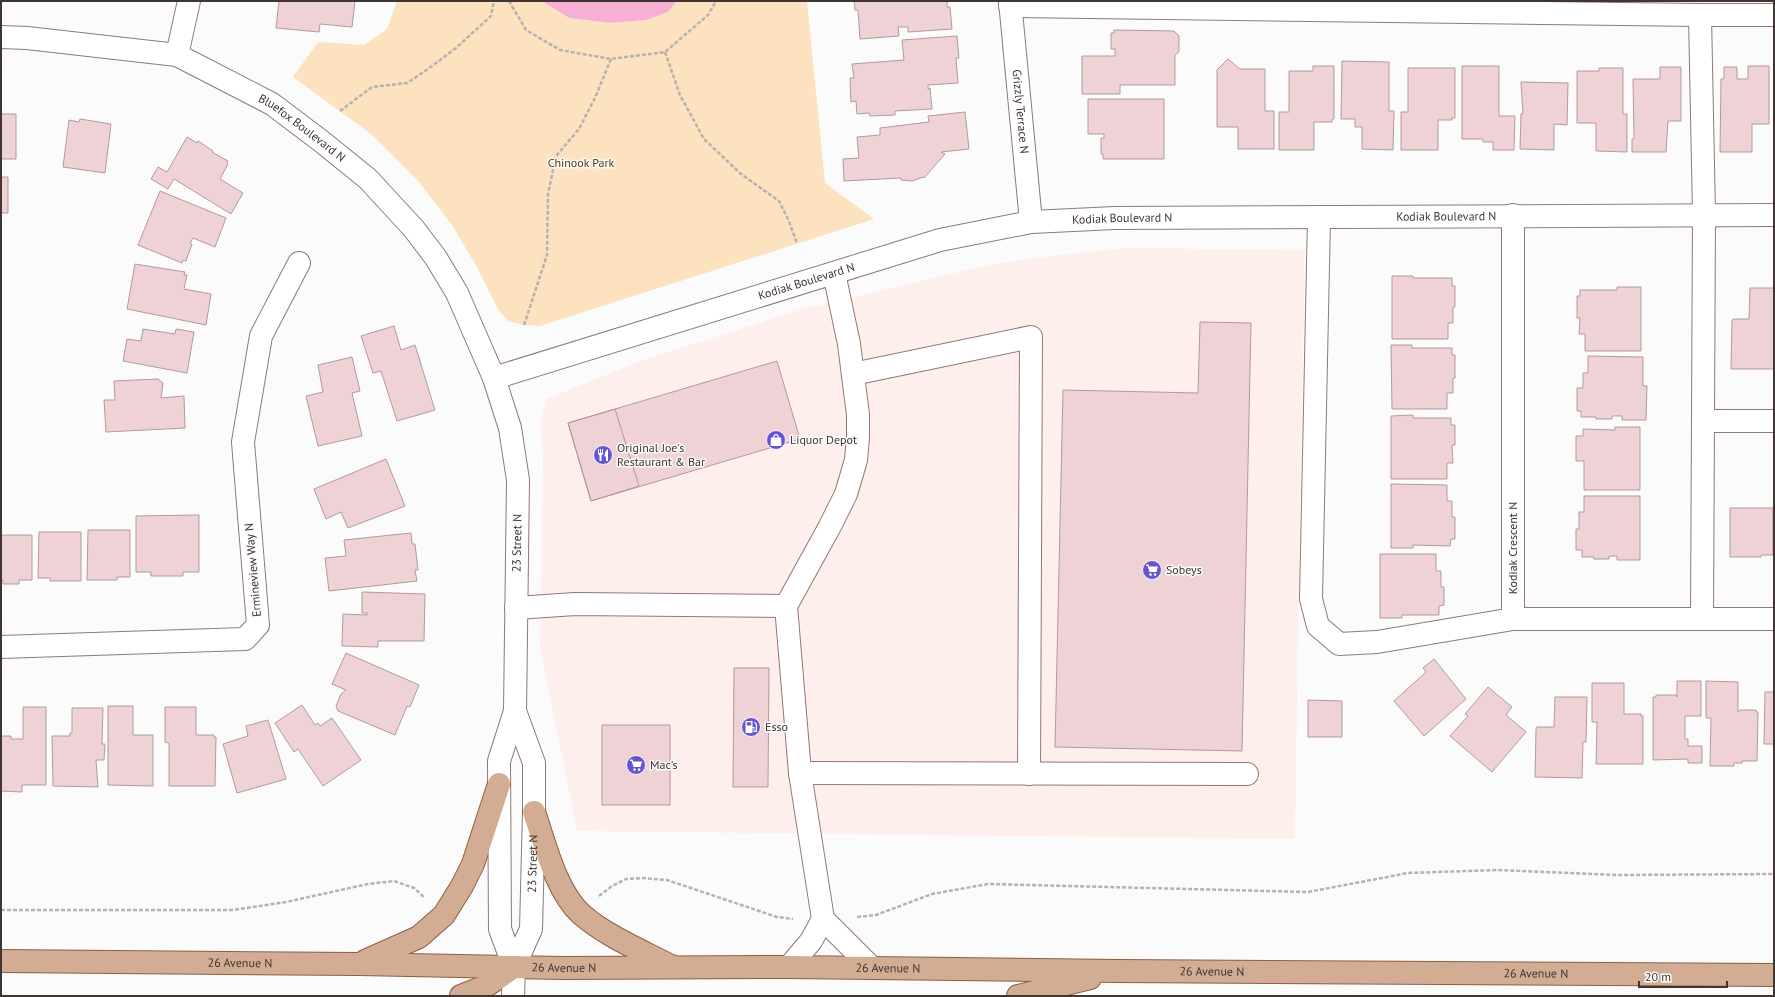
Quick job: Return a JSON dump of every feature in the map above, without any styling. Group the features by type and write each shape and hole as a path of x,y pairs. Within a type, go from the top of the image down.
{"main road":[{"path":"358,964 418,937 444,915 462,886 473,864 499,784"},
{"path":"534,812 553,869 563,889 580,913 596,926 674,968"},
{"name":"26 Avenue N","path":"1,961 358,964 564,968 789,966 1119,971 1774,975"},
{"path":"461,996 486,986 514,967"},
{"path":"1018,996 1119,971"}],"street":[{"path":"177,55 189,1"},
{"path":"1010,3 1774,15"},
{"name":"Grizzly Terrace N","path":"1010,3 1031,222"},
{"path":"1700,15 1704,215 1702,619"},
{"name":"Bluefox Boulevard N","path":"1,37 27,38 177,55 272,104 368,179 414,229 436,258 457,293 494,378"},
{"name":"Kodiak Crescent N","path":"1512,619 1514,215"},
{"name":"Kodiak Boulevard N","path":"494,378 940,240 1031,222 1115,218 1774,215"},
{"path":"1319,217 1311,599 1318,626 1338,644 1377,642 1512,619 1774,619"},
{"name":"Ermineview Way N","path":"1,648 245,639 258,625 243,442 261,336 299,263"},
{"path":"834,273 849,344 858,415 856,460 846,494 833,522 812,562 786,606 800,773 823,919 871,967"},
{"path":"853,374 1031,337 1029,774"},
{"name":"23 Street N","path":"494,378 510,428 518,480 515,711 499,761 500,929 514,967"},
{"path":"1703,421 1774,421"},
{"path":"516,608 575,604 786,606"},
{"name":"23 Street N","path":"513,996 514,967 531,929 534,812 534,763 515,711"},
{"path":"800,773 1247,774"},
{"path":"789,966 811,941 823,919"}],"path":[{"path":"340,112 372,87 408,83 428,69 456,48 491,16 494,1"},
{"path":"509,1 526,30 560,50 611,59 665,52 708,15 716,1"},
{"path":"665,52 680,95 704,139 740,174 779,201 788,218 797,244"},
{"path":"524,325 547,255 548,194 556,156 579,129 595,98 611,59"},
{"path":"853,917 876,915 932,894 988,884 1308,892 1408,873 1498,870 1619,875 1774,874"},
{"path":"597,897 612,886 626,879 642,878 667,880 777,917 796,919"},
{"path":"1,910 232,910 286,902 368,884 394,881 414,888 431,903"}],"shaded area":[{"path":"542,1 677,1 668,12 646,20 610,23 569,18"},
{"path":"1128,248 1305,250 1295,839 577,831 540,648 543,461 541,417 546,399 640,361 803,309 993,264"}],"green space":[{"name":"Chinook Park","path":"397,1 542,1 569,18 610,23 646,20 668,12 677,1 807,1 825,183 874,219 540,326 524,325 508,321 498,309 478,269 452,225 419,182 371,134 293,77 318,42 364,45 387,29"}],"building":[{"path":"279,1 355,1 352,27 320,24 319,32 276,28"},
{"path":"854,1 947,1 947,7 950,7 952,29 908,32 908,27 898,27 899,36 860,39 858,10 855,10"},
{"path":"1114,30 1174,31 1179,36 1179,52 1175,55 1175,85 1120,85 1120,94 1082,94 1082,56 1115,56 1115,49 1111,49 1111,33 1114,33"},
{"path":"957,36 959,58 956,58 958,83 928,85 928,89 930,88 932,109 895,111 895,115 870,116 869,113 857,114 856,101 851,102 850,78 854,78 852,64 904,60 902,40"},
{"path":"1228,59 1240,69 1265,69 1265,111 1274,111 1274,149 1238,149 1238,127 1217,127 1217,70"},
{"path":"1342,61 1389,62 1389,111 1394,111 1393,150 1362,149 1362,127 1355,127 1355,119 1341,119"},
{"path":"1313,66 1334,66 1334,119 1332,119 1332,122 1314,122 1314,150 1279,150 1279,112 1289,112 1289,71 1313,71"},
{"path":"1462,66 1499,66 1499,116 1515,116 1514,150 1493,150 1493,142 1483,142 1483,139 1462,139"},
{"path":"1748,66 1769,66 1769,124 1752,124 1752,152 1720,152 1721,79 1724,79 1724,67 1737,67 1737,79 1748,79"},
{"path":"1660,67 1681,67 1681,121 1668,121 1666,152 1632,152 1632,139 1634,139 1633,79 1660,79"},
{"path":"1408,68 1455,68 1455,118 1452,118 1452,120 1438,120 1438,150 1401,150 1401,112 1408,112"},
{"path":"1599,68 1623,68 1623,114 1627,114 1627,152 1596,151 1596,123 1577,123 1577,71 1599,71"},
{"path":"1521,82 1568,83 1567,125 1554,124 1554,150 1520,149 1521,114 1523,114"},
{"path":"1088,99 1164,99 1164,159 1103,159 1103,154 1101,154 1101,138 1104,138 1104,134 1088,134"},
{"path":"965,112 969,149 941,152 945,154 924,178 923,177 912,181 901,180 901,178 844,181 843,159 859,158 857,137 880,135 880,128 929,122 928,116"},
{"path":"1,114 16,114 16,159 1,159"},
{"path":"80,119 111,124 105,173 63,167 69,120 79,122"},
{"path":"187,137 197,143 198,141 213,151 212,152 228,161 228,164 220,179 243,193 231,214 174,179 168,189 151,179 158,167 167,172"},
{"path":"1,177 8,177 8,213 1,213"},
{"path":"160,191 226,218 215,247 193,238 190,243 192,244 186,261 183,260 182,263 138,245"},
{"path":"135,264 185,272 184,275 187,275 184,289 211,294 206,325 127,309"},
{"path":"1392,276 1413,276 1413,278 1452,278 1452,286 1455,286 1455,307 1453,307 1453,323 1448,323 1448,339 1392,339"},
{"path":"1617,287 1641,287 1641,351 1585,351 1585,334 1579,334 1580,318 1577,318 1577,296 1580,296 1580,290 1617,290"},
{"path":"1750,288 1774,288 1774,369 1731,369 1732,320 1749,319"},
{"name":"Sobeys","path":"1200,322 1251,323 1242,751 1055,747 1063,390 1198,393"},
{"path":"394,326 401,350 415,345 435,410 397,421 381,371 373,373 361,336"},
{"path":"143,329 175,334 176,329 194,332 187,373 123,361 127,339 141,341"},
{"path":"1391,345 1412,345 1412,348 1452,348 1452,355 1455,355 1455,378 1453,378 1453,393 1447,393 1447,409 1392,409"},
{"path":"1588,356 1643,357 1643,386 1647,386 1646,420 1622,420 1622,416 1612,416 1612,419 1581,417 1581,411 1577,411 1577,388 1583,388 1583,373 1588,373"},
{"path":"352,357 360,391 352,393 362,436 318,446 306,396 323,392 318,365"},
{"path":"777,361 800,439 591,501 568,423"},
{"path":"158,379 163,383 161,398 184,396 185,428 106,432 104,400 115,400 114,381"},
{"name":"Original Joe's Restaurant & Bar","path":"615,409 639,486 591,501 568,423"},
{"path":"1413,415 1413,418 1451,418 1451,425 1455,425 1455,445 1452,445 1453,463 1447,463 1447,479 1391,479 1391,416"},
{"path":"1615,427 1640,427 1640,490 1584,490 1584,461 1576,461 1576,436 1583,436 1583,429 1615,430"},
{"path":"386,459 405,506 348,528 341,512 326,519 314,489"},
{"path":"1391,484 1447,485 1447,501 1452,501 1452,517 1455,517 1455,539 1451,539 1450,546 1413,545 1413,548 1391,548"},
{"path":"1584,496 1640,496 1640,560 1617,560 1617,556 1609,556 1609,559 1582,557 1582,550 1576,550 1576,529 1579,529 1579,512 1584,512"},
{"path":"1730,508 1773,508 1773,555 1761,555 1761,557 1730,557"},
{"path":"199,515 199,572 183,572 183,576 151,576 151,572 136,572 136,516"},
{"path":"88,530 130,530 130,577 117,577 117,580 87,580"},
{"path":"39,532 81,532 81,581 50,581 50,578 38,578"},
{"path":"411,533 412,544 415,544 418,570 415,570 417,581 329,591 325,558 346,556 344,540"},
{"path":"1,535 32,535 32,580 19,580 19,584 3,584 3,580 1,580"},
{"path":"1380,554 1436,554 1436,571 1441,571 1441,587 1444,587 1444,605 1439,606 1439,615 1402,615 1402,618 1380,618"},
{"path":"362,592 425,594 424,641 378,641 378,647 342,646 343,614 367,615 367,613 362,613"},
{"path":"346,653 419,685 410,707 407,706 395,735 338,711 336,706 341,694 346,690 332,684"},
{"path":"1434,659 1466,699 1424,736 1394,701 1426,672 1423,668"},
{"name":"Esso","path":"734,668 769,668 768,787 733,787"},
{"path":"1677,681 1701,681 1701,716 1685,716 1685,739 1688,739 1688,746 1702,746 1702,763 1688,763 1688,759 1653,760 1653,697 1656,697 1656,695 1676,695 1677,697"},
{"path":"1706,681 1738,682 1738,712 1740,710 1756,710 1756,712 1758,712 1757,761 1742,761 1742,763 1734,763 1734,766 1710,766 1711,718 1706,718"},
{"path":"1592,683 1624,683 1624,714 1641,714 1641,716 1643,716 1643,764 1596,764 1597,722 1592,722"},
{"path":"1488,687 1512,707 1506,715 1526,732 1492,772 1450,736 1468,716 1465,714"},
{"path":"1765,692 1774,692 1774,744 1764,744"},
{"path":"1555,697 1587,697 1586,742 1583,742 1582,778 1535,777 1536,729 1537,727 1554,727"},
{"path":"1308,700 1342,701 1342,737 1308,737"},
{"path":"302,705 315,725 318,723 320,726 332,718 361,760 323,786 298,749 294,752 275,723"},
{"path":"108,706 133,706 133,735 153,735 153,786 108,785"},
{"path":"23,707 46,707 46,785 22,785 22,792 1,791 1,736 11,736 11,739 23,739"},
{"path":"165,707 196,707 196,735 214,735 214,737 216,737 215,786 169,786 169,743 165,742"},
{"path":"72,708 103,708 102,744 105,744 104,760 96,760 98,787 53,786 52,736 70,736 70,733 72,733"},
{"path":"268,720 286,779 237,793 223,744 248,736 246,726"},
{"name":"Mac's","path":"602,725 670,725 670,805 602,805"}],"place":[{"name":"Liquor Depot","path":"776,440"},
{"name":"Original Joe's Restaurant & Bar","path":"603,455"},
{"name":"Sobeys","path":"1152,570"},
{"name":"Esso","path":"751,727"},
{"name":"Mac's","path":"636,765"}]}
